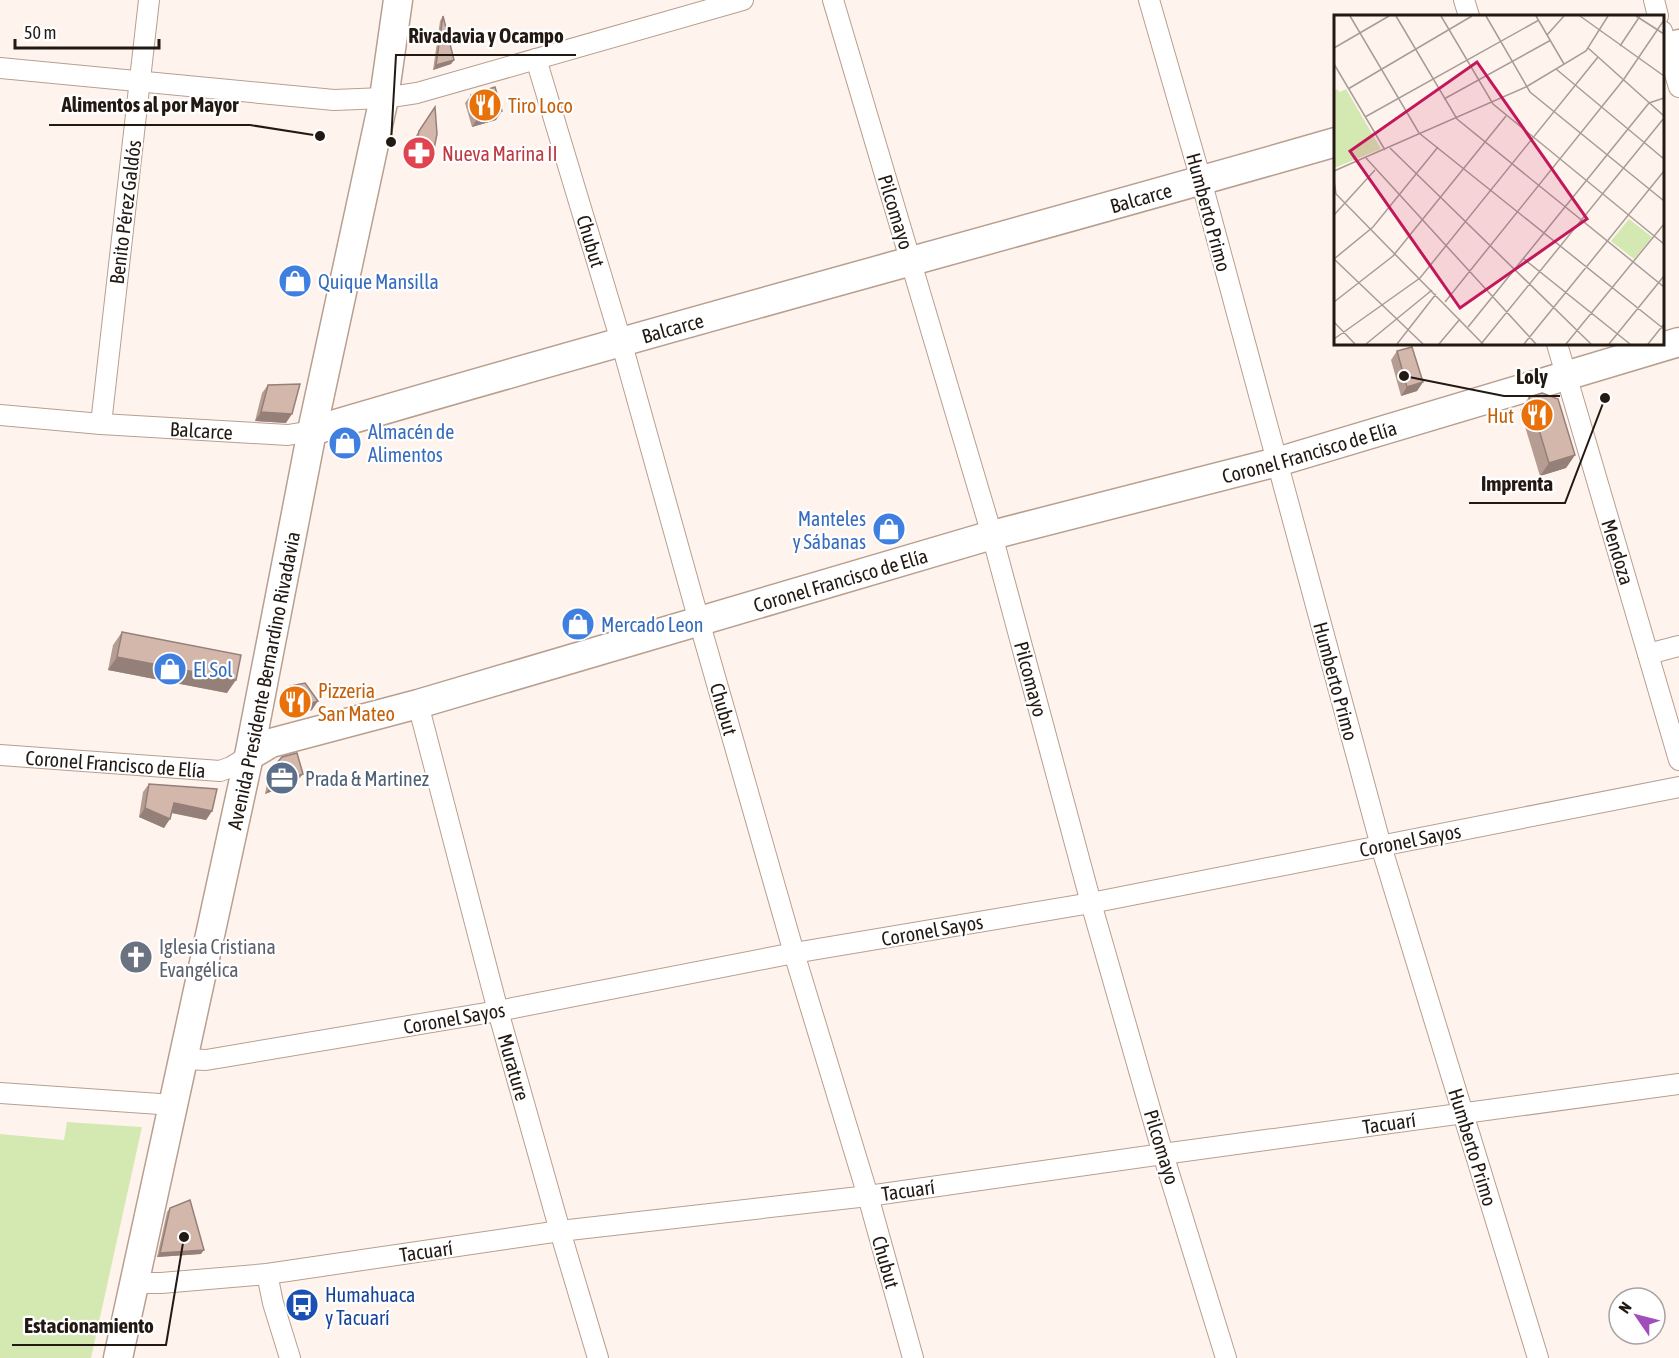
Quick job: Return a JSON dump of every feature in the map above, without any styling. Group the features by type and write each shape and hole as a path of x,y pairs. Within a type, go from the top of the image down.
{"street":[{"name":"Benito Pérez Galdós","path":"101,423 149,0"},
{"name":"Avenida Presidente Bernardino Rivadavia","path":"118,1358 249,756 312,431 384,98 398,0"},
{"path":"0,68 334,100 384,98 417,93 743,0"},
{"name":"Pilcomayo","path":"833,0 992,535 1091,903 1163,1154 1226,1358"},
{"name":"Humberto Primo","path":"1149,0 1201,180 1381,846 1538,1358"},
{"path":"1464,0 1469,15"},
{"path":"1654,0 1658,15"},
{"path":"1668,43 1679,87"},
{"name":"Chubut","path":"536,59 621,341 794,953 868,1196 913,1358"},
{"name":"Balcarce","path":"0,415 288,435 312,431 621,341 1334,142"},
{"name":"Coronel Francisco de Elía","path":"0,755 220,771 271,743 418,704 992,535 1277,462 1679,342"},
{"name":"Mendoza","path":"1557,345 1679,760"},
{"path":"1648,654 1679,646"},
{"name":"Murature","path":"418,704 498,1011 598,1358"},
{"name":"Coronel Sayos","path":"184,1059 206,1060 498,1011 794,953 1091,903 1679,787"},
{"name":"Tacuarí","path":"135,1283 267,1274 560,1231 868,1196 1679,1084"},
{"path":"0,1093 174,1105"},
{"path":"267,1274 273,1303 290,1358"}],"green space":[{"path":"67,1122 142,1127 91,1358 0,1358 0,1134 64,1140"}],"building":[{"path":"443,16 454,60 436,65"},
{"path":"495,87 502,111 478,118 471,95"},
{"path":"435,107 437,134 432,159 414,155 419,131"},
{"path":"1412,347 1423,382 1407,387 1397,351"},
{"path":"300,384 292,414 261,412 268,385"},
{"path":"1542,393 1558,399 1575,455 1549,463 1529,397"},
{"path":"122,632 241,655 236,680 117,657"},
{"path":"305,683 318,701 306,705 292,705 290,686"},
{"path":"297,753 303,774 272,785 275,765 282,757"},
{"path":"149,784 217,789 212,811 174,803 170,819 145,808"},
{"path":"190,1200 204,1250 160,1253 170,1208"}],"place":[{"name":"Tiro Loco","path":"485,105"},
{"name":"Alimentos al por Mayor","path":"320,136"},
{"name":"Rivadavia y Ocampo","path":"391,142"},
{"name":"Nueva Marina II","path":"419,153"},
{"name":"Quique Mansilla","path":"295,281"},
{"name":"Loly","path":"1404,376"},
{"name":"Imprenta","path":"1605,398"},
{"name":"Hut","path":"1537,415"},
{"name":"Almacén de Alimentos","path":"345,443"},
{"name":"Manteles y Sábanas","path":"889,529"},
{"name":"Mercado Leon","path":"578,624"},
{"name":"El Sol","path":"170,669"},
{"name":"Pizzeria San Mateo","path":"295,702"},
{"name":"Prada & Martinez","path":"282,778"},
{"name":"Iglesia Cristiana Evangélica","path":"136,957"},
{"name":"Estacionamiento","path":"184,1237"},
{"name":"Humahuaca y Tacuarí","path":"302,1305"}]}
